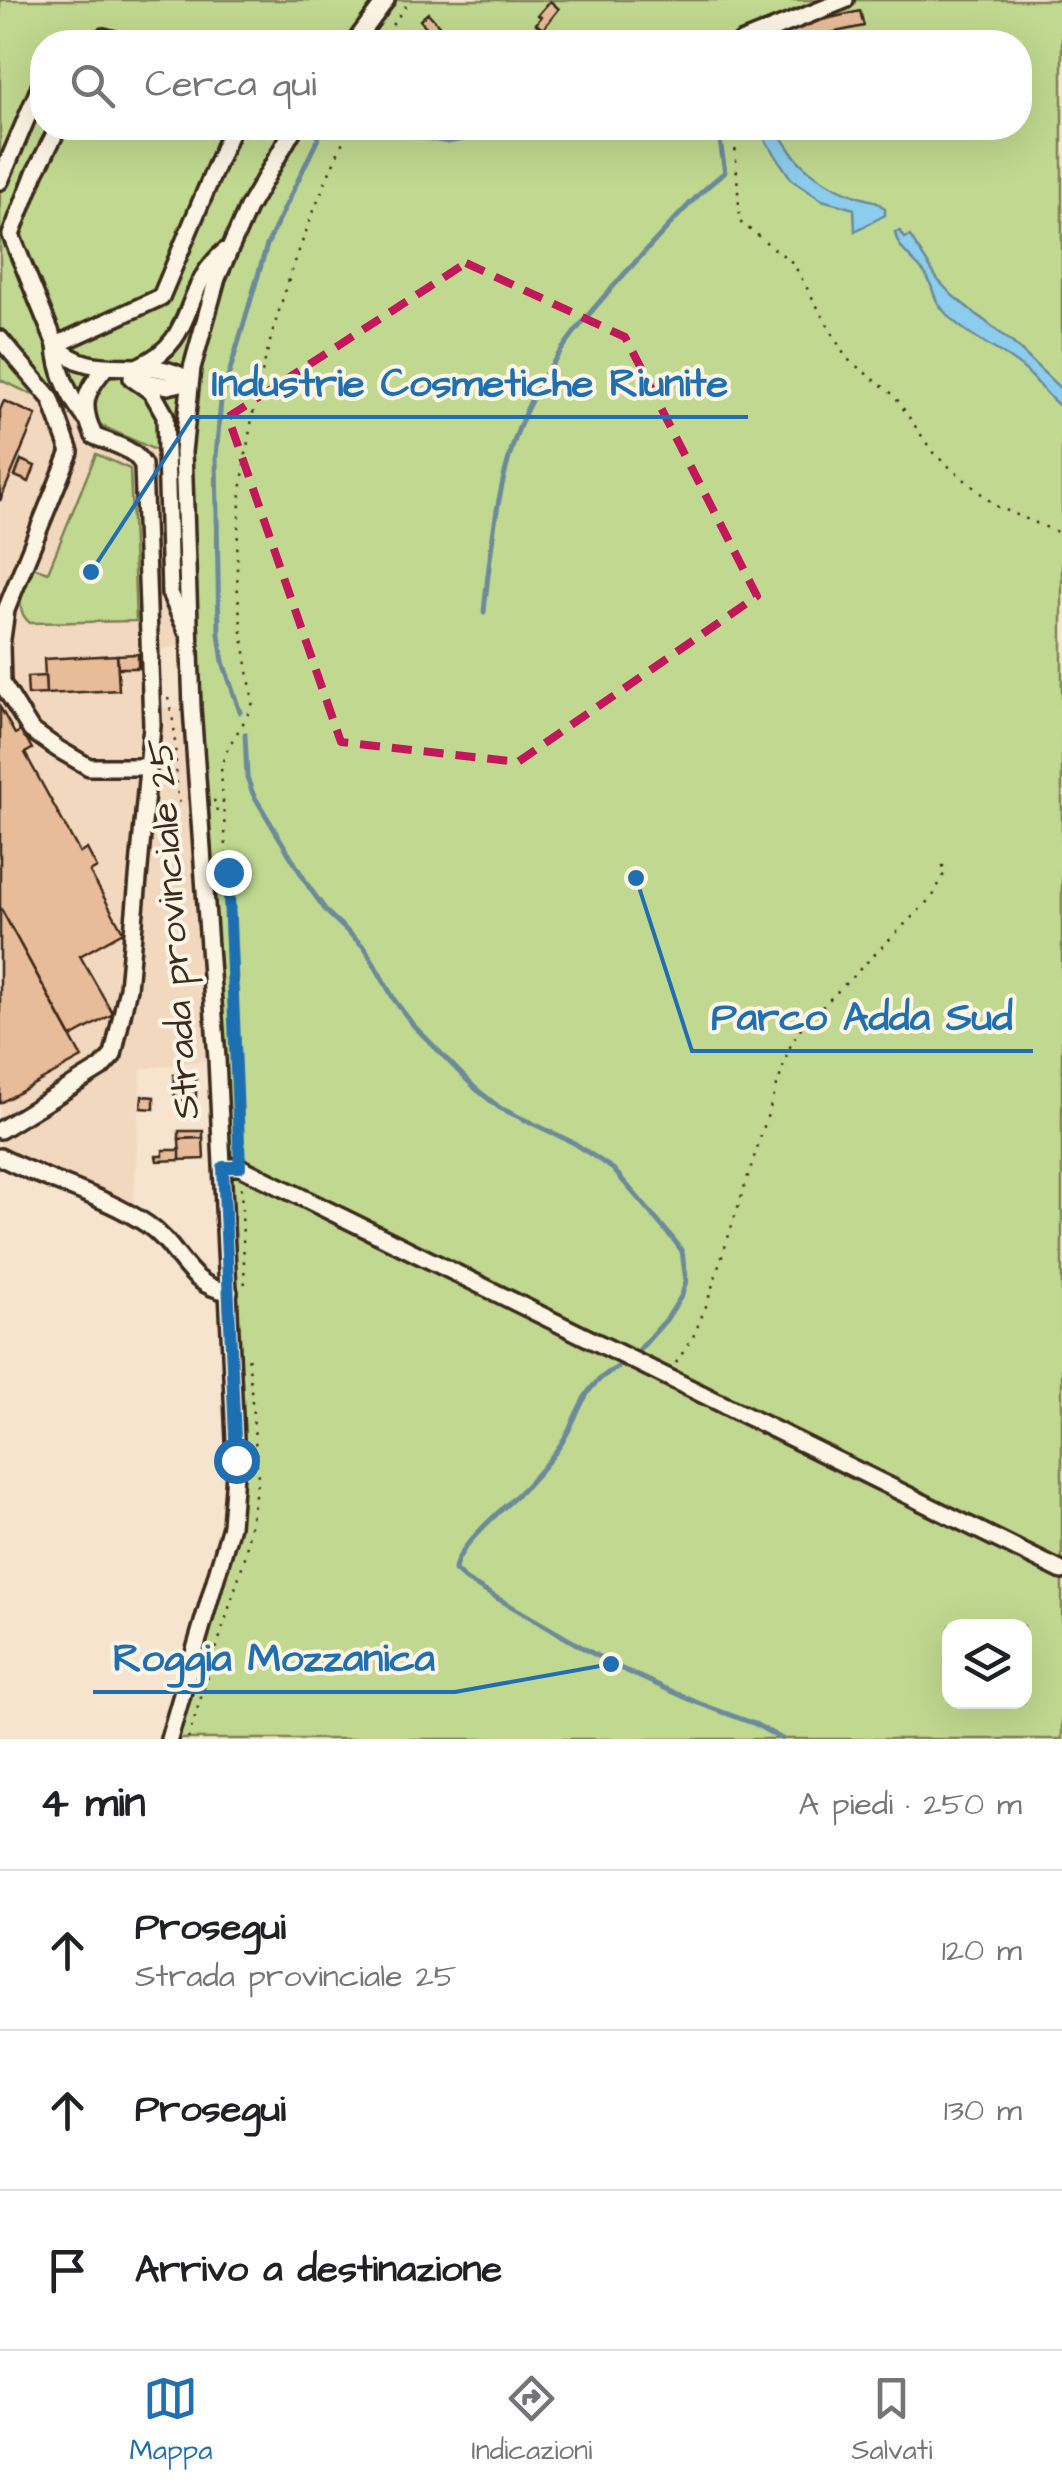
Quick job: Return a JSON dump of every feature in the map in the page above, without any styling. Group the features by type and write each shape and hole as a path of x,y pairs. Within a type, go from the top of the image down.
{"street":[{"path":"364,30 386,0"},
{"path":"771,30 845,0"},
{"path":"0,181 30,110"},
{"path":"0,1130 101,1068 113,1055 128,988 152,726 143,465 126,448 94,436 74,404 56,360 56,344 11,234 52,140"},
{"path":"56,344 162,297 227,140"},
{"name":"Strada provinciale 25","path":"169,1739 231,1526 236,1460 229,1292 232,1167 197,801 182,480 190,381 208,308 228,249 287,140"},
{"path":"136,372 170,347 183,326 199,281 228,249"},
{"path":"0,340 51,400 70,452 6,610 1,682 31,730 58,749 90,767 148,767"},
{"path":"56,344 72,358 136,372 169,369 190,381"},
{"path":"87,420 86,395 106,367"},
{"path":"136,372 165,415 170,594 189,635"},
{"path":"0,1156 152,1227 199,1283 229,1292"},
{"path":"232,1167 1062,1572"}],"path":[{"path":"389,30 410,0"},
{"path":"245,1300 232,1167 233,952 221,772 226,747 253,702 239,601 240,512 251,420 281,300 313,206 343,140"},
{"path":"735,140 740,222 793,263 846,358 894,395 934,454 996,506 1062,534"},
{"path":"666,1377 693,1337 706,1306 789,1049 800,1029 933,896 945,872 940,858"},
{"path":"188,1739 245,1558 258,1476 247,1338"}],"highlighted area":[{"path":"466,263 625,337 757,596 518,762 341,742 228,417"}],"shaded area":[{"path":"0,0 30,30 30,140 287,140 185,645 138,654 140,708 192,708 217,1059 141,1069 133,1216 0,1157"}],"green space":[{"path":"0,0 1062,0 1062,1739 175,1739 237,1531 191,466 0,380"},
{"path":"96,454 130,469 136,621 30,623 21,610 24,589 33,567 48,572"}],"water":[{"path":"765,140 783,140 809,171 843,191 879,204 885,215 855,231 854,209 822,200 792,180"},
{"path":"900,231 905,238 910,236 953,296 1013,343 1062,390 1062,408 1024,369 946,314 926,275 900,245 895,232"}],"building":[{"path":"550,1 559,9 543,29 536,24 541,17 538,15"},
{"path":"860,11 864,26 845,30 784,29"},
{"path":"428,13 443,30 429,30 420,20"},
{"path":"4,401 36,415 0,501 0,410"},
{"path":"21,460 35,466 29,482 15,476"},
{"path":"138,654 138,668 118,668 117,655"},
{"path":"117,655 119,690 46,694 44,659"},
{"path":"45,676 46,694 28,695 27,677"},
{"path":"0,707 15,734 22,730 32,749 25,753 80,853 87,849 97,868 90,872 123,932 80,956 113,1014 71,1037 0,907"},
{"path":"0,907 82,1058 0,1103"},
{"path":"174,1075 196,1075 196,1100 175,1101"},
{"path":"142,1096 154,1097 154,1109 141,1108"},
{"path":"179,1131 203,1131 203,1138 179,1139"},
{"path":"203,1138 204,1159 180,1160 179,1139"},
{"path":"163,1150 180,1150 180,1160 157,1161 156,1156 163,1156"}],"waterway":[{"path":"240,712 223,662 219,634 216,456 221,401 267,245 317,140"},
{"path":"437,140 459,140"},
{"path":"484,612 502,484 526,411 583,321 680,214 725,172 720,140"},
{"path":"245,734 247,777 253,794 309,887 327,912 365,948 414,1026 500,1108 574,1143 613,1169 682,1251 686,1281 682,1295 640,1349"},
{"path":"618,1367 590,1389 552,1456 475,1536 455,1570 611,1664 782,1739"}],"place":[{"name":"Industrie Cosmetiche Riunite","path":"91,572"},
{"name":"Parco Adda Sud","path":"636,878"},
{"name":"Roggia Mozzanica","path":"611,1664"}],"route":[{"path":"228,872 240,1167 223,1167 236,1460"}]}
